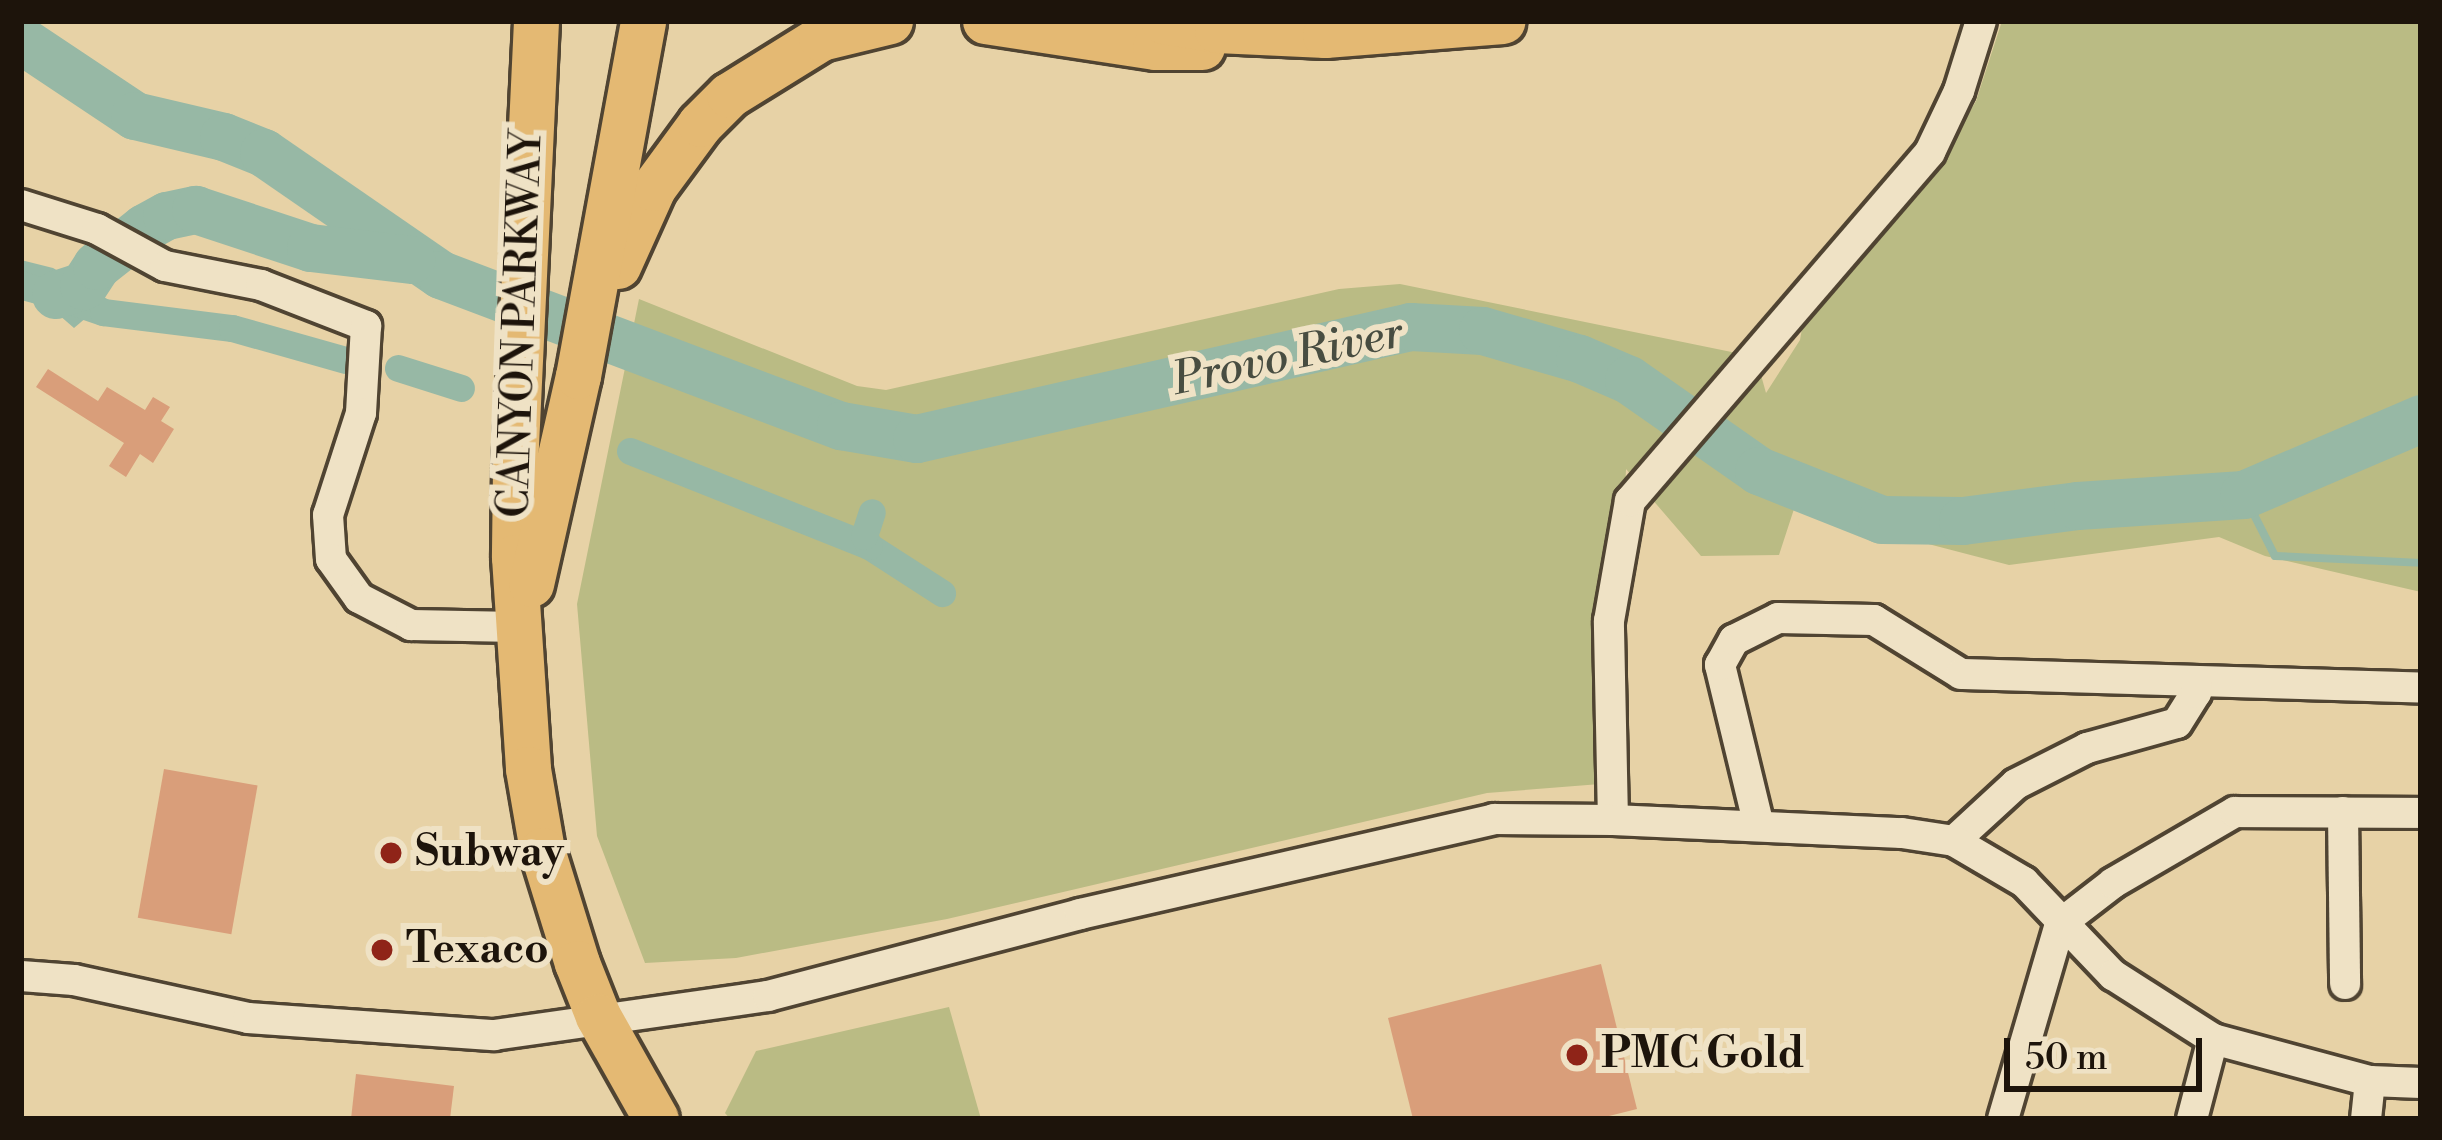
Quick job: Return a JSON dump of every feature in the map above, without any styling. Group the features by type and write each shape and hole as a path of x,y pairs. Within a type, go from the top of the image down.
{"highway":[{"name":"CANYON PARKWAY","path":"536,21 519,370 518,627 538,829 555,898 598,1016 656,1119"},
{"path":"608,264 643,21"},
{"path":"608,264 653,188 700,124 729,95 821,38 890,21"},
{"path":"985,21 1155,47 1215,46 1272,34"},
{"path":"1163,21 1272,34 1405,33 1502,21"},
{"name":"CANYON PARKWAY","path":"518,627 608,264"}],"street":[{"path":"1613,820 1609,621 1622,522 1649,476 1930,152 1959,91 1981,21"},
{"path":"21,205 97,230 152,259 261,285 366,326 361,412 326,536 338,574 359,598 411,625 518,627"},
{"path":"1759,826 1720,665 1734,640 1778,618 1874,620 1961,674 2421,688"},
{"path":"1954,842 2016,784 2086,748 2176,723 2196,693 2197,682"},
{"path":"2003,1119 2060,924 2113,883 2235,812 2421,813"},
{"path":"2343,812 2345,984"},
{"path":"21,976 74,980 248,1018 494,1035 598,1016 768,996 1080,914 1494,819 1759,826 1902,833 1954,842 2024,882 2113,975 2213,1039 2370,1082 2421,1083"},
{"path":"2192,1119 2213,1039"},
{"path":"2366,1119 2370,1082"}],"green space":[{"path":"2002,21 2421,21 2421,592 2265,556 2219,537 2009,565 1794,509 1779,555 1701,556 1626,469 1613,783 1487,793 947,919 736,958 645,963 597,836 577,604 639,299 857,386 886,390 1339,289 1400,284 1756,357 1766,393 1800,340 1803,323 1931,178 1976,101"},
{"path":"949,1007 981,1119 730,1119 725,1113 756,1051"}],"shaded area":[{"path":"21,260 53,268 109,300 113,321 87,317 74,328 51,308 21,300"}],"building":[{"path":"48,369 98,401 107,387 145,410 153,397 170,407 161,421 174,429 153,463 140,454 126,477 109,466 124,443 36,387"},
{"path":"164,769 258,785 231,934 138,918"},
{"path":"1601,964 1637,1109 1597,1119 1413,1119 1388,1018"},
{"path":"356,1074 454,1086 450,1119 351,1119"}],"waterway":[{"name":"Provo River","path":"21,40 135,116 224,137 264,153 441,275 841,426 917,439 1411,327 1483,331 1580,359 1629,380 1759,471 1882,520 1963,521 2078,506 2244,495 2421,419"},
{"name":"Provo River","path":"56,295 84,286 97,266 145,228 167,216 196,210 311,248 411,260"},
{"path":"21,284 103,312 232,328 345,360"},
{"path":"398,368 461,388"},
{"path":"630,451 869,546 942,593"},
{"path":"2244,495 2275,556 2421,563"},
{"path":"869,546 864,536 872,512"}],"place":[{"name":"Subway","path":"391,853"},
{"name":"Texaco","path":"382,950"},
{"name":"PMC Gold","path":"1577,1055"}]}
